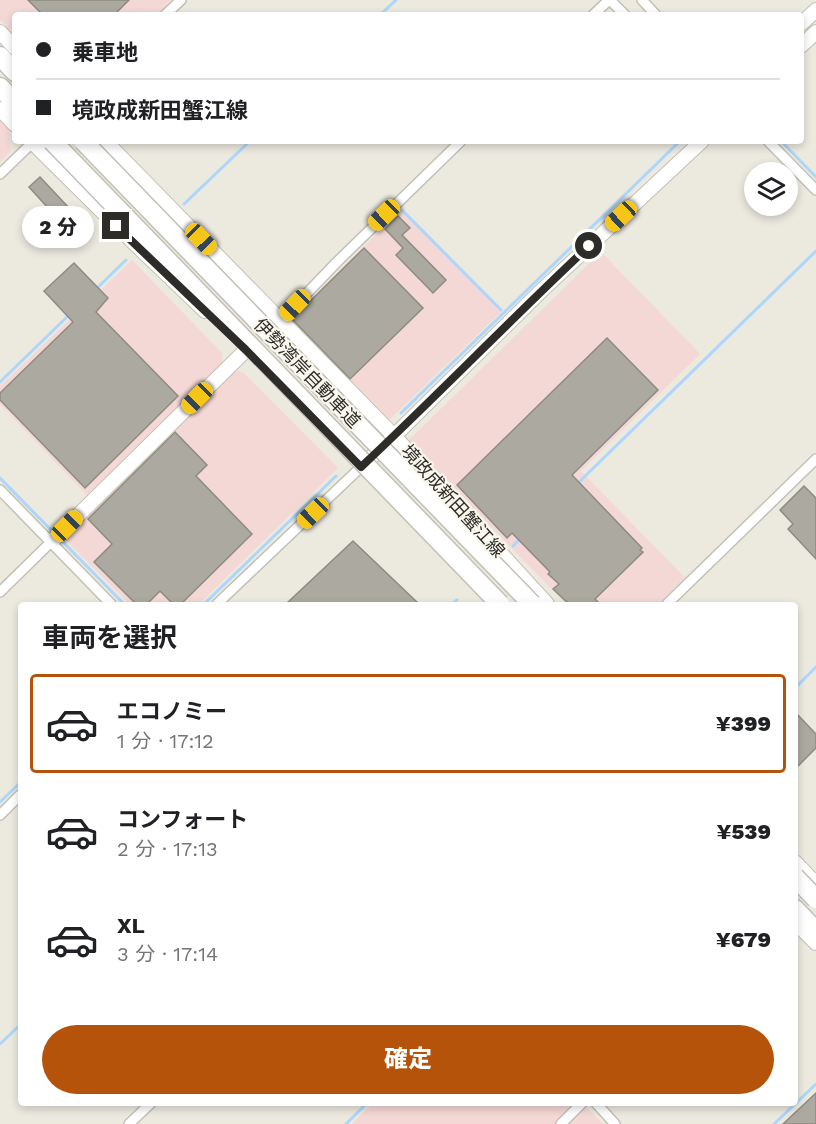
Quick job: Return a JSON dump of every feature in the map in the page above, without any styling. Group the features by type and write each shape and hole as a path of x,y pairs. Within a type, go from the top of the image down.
{"highway":[{"path":"0,56 12,69"},
{"path":"0,87 12,100"},
{"name":"伊勢湾岸自動車道","path":"55,144 498,602"},
{"name":"伊勢湾岸自動車道","path":"85,144 530,602"},
{"path":"810,879 816,899"},
{"path":"798,912 816,931"}],"main road":[{"path":"804,21 816,10"},
{"path":"0,32 12,45"},
{"path":"804,43 816,32"},
{"path":"0,109 12,122"},
{"path":"34,144 246,350 493,602"},
{"name":"境政成新田蟹江線","path":"108,144 394,436 545,602"},
{"path":"361,467 541,291 699,144"},
{"path":"51,542 246,350"},
{"path":"798,865 810,879"},
{"path":"798,925 816,943"}],"street":[{"path":"168,12 180,0"},
{"path":"596,12 609,0 622,12"},
{"path":"642,0 653,12"},
{"path":"0,174 30,144"},
{"path":"280,320 458,144"},
{"path":"771,144 816,190"},
{"path":"669,602 816,459"},
{"path":"219,602 361,467"},
{"path":"0,490 109,602"},
{"path":"0,591 51,542"},
{"path":"0,814 18,797"},
{"path":"798,892 810,879"},
{"path":"129,1124 148,1106"},
{"path":"561,1124 579,1106"},
{"path":"599,1106 615,1124"}],"shaded area":[{"path":"0,0 171,0 159,12 12,12 12,32 0,20"},
{"path":"0,116 8,124 11,151 0,162"},
{"path":"401,210 501,312 389,420 289,320"},
{"path":"601,252 700,354 581,471 685,578 660,602 564,602 408,441"},
{"path":"132,260 222,353 222,363 87,495 0,404 0,386"},
{"path":"234,370 244,373 338,468 201,602 127,602 62,536"},
{"path":"370,1106 585,1106 603,1124 352,1124"}],"water":[{"path":"782,144 786,144 816,175 816,179"}],"building":[{"path":"28,0 129,0 117,12 40,12"},
{"path":"40,177 70,209 59,220 29,187"},
{"path":"398,216 410,228 402,235 446,280 433,293 396,255 403,248 385,229"},
{"path":"364,248 423,308 350,379 292,319"},
{"path":"74,263 108,298 96,312 178,396 85,488 0,400 0,393 73,322 44,291"},
{"path":"607,338 658,390 572,475 642,548 640,550 643,552 595,599 598,602 567,602 553,589 559,584 548,574 550,572 512,533 507,538 457,485"},
{"path":"175,432 207,465 196,476 252,534 183,602 171,602 160,591 149,602 134,602 94,562 112,544 88,519"},
{"path":"804,486 816,498 816,559 788,529 793,524 780,510"},
{"path":"353,541 417,602 288,602"},
{"path":"798,715 816,734 816,748 798,766"},
{"path":"816,1093 816,1124 783,1124"}],"waterway":[{"path":"383,12 396,0"},
{"path":"184,204 247,144"},
{"path":"401,413 677,144"},
{"path":"402,210 501,310"},
{"path":"577,484 816,251"},
{"path":"95,290 126,260"},
{"path":"0,382 69,315"},
{"path":"206,602 336,476"},
{"path":"0,478 52,531"},
{"path":"513,546 520,539"},
{"path":"62,541 122,602"},
{"path":"798,685 816,667"},
{"path":"0,802 18,785"},
{"path":"0,1044 18,1027"},
{"path":"798,1101 816,1084"},
{"path":"346,1124 364,1106"},
{"path":"774,1124 793,1106"}],"route":[{"path":"116,226 246,350 361,467 589,246"}]}
